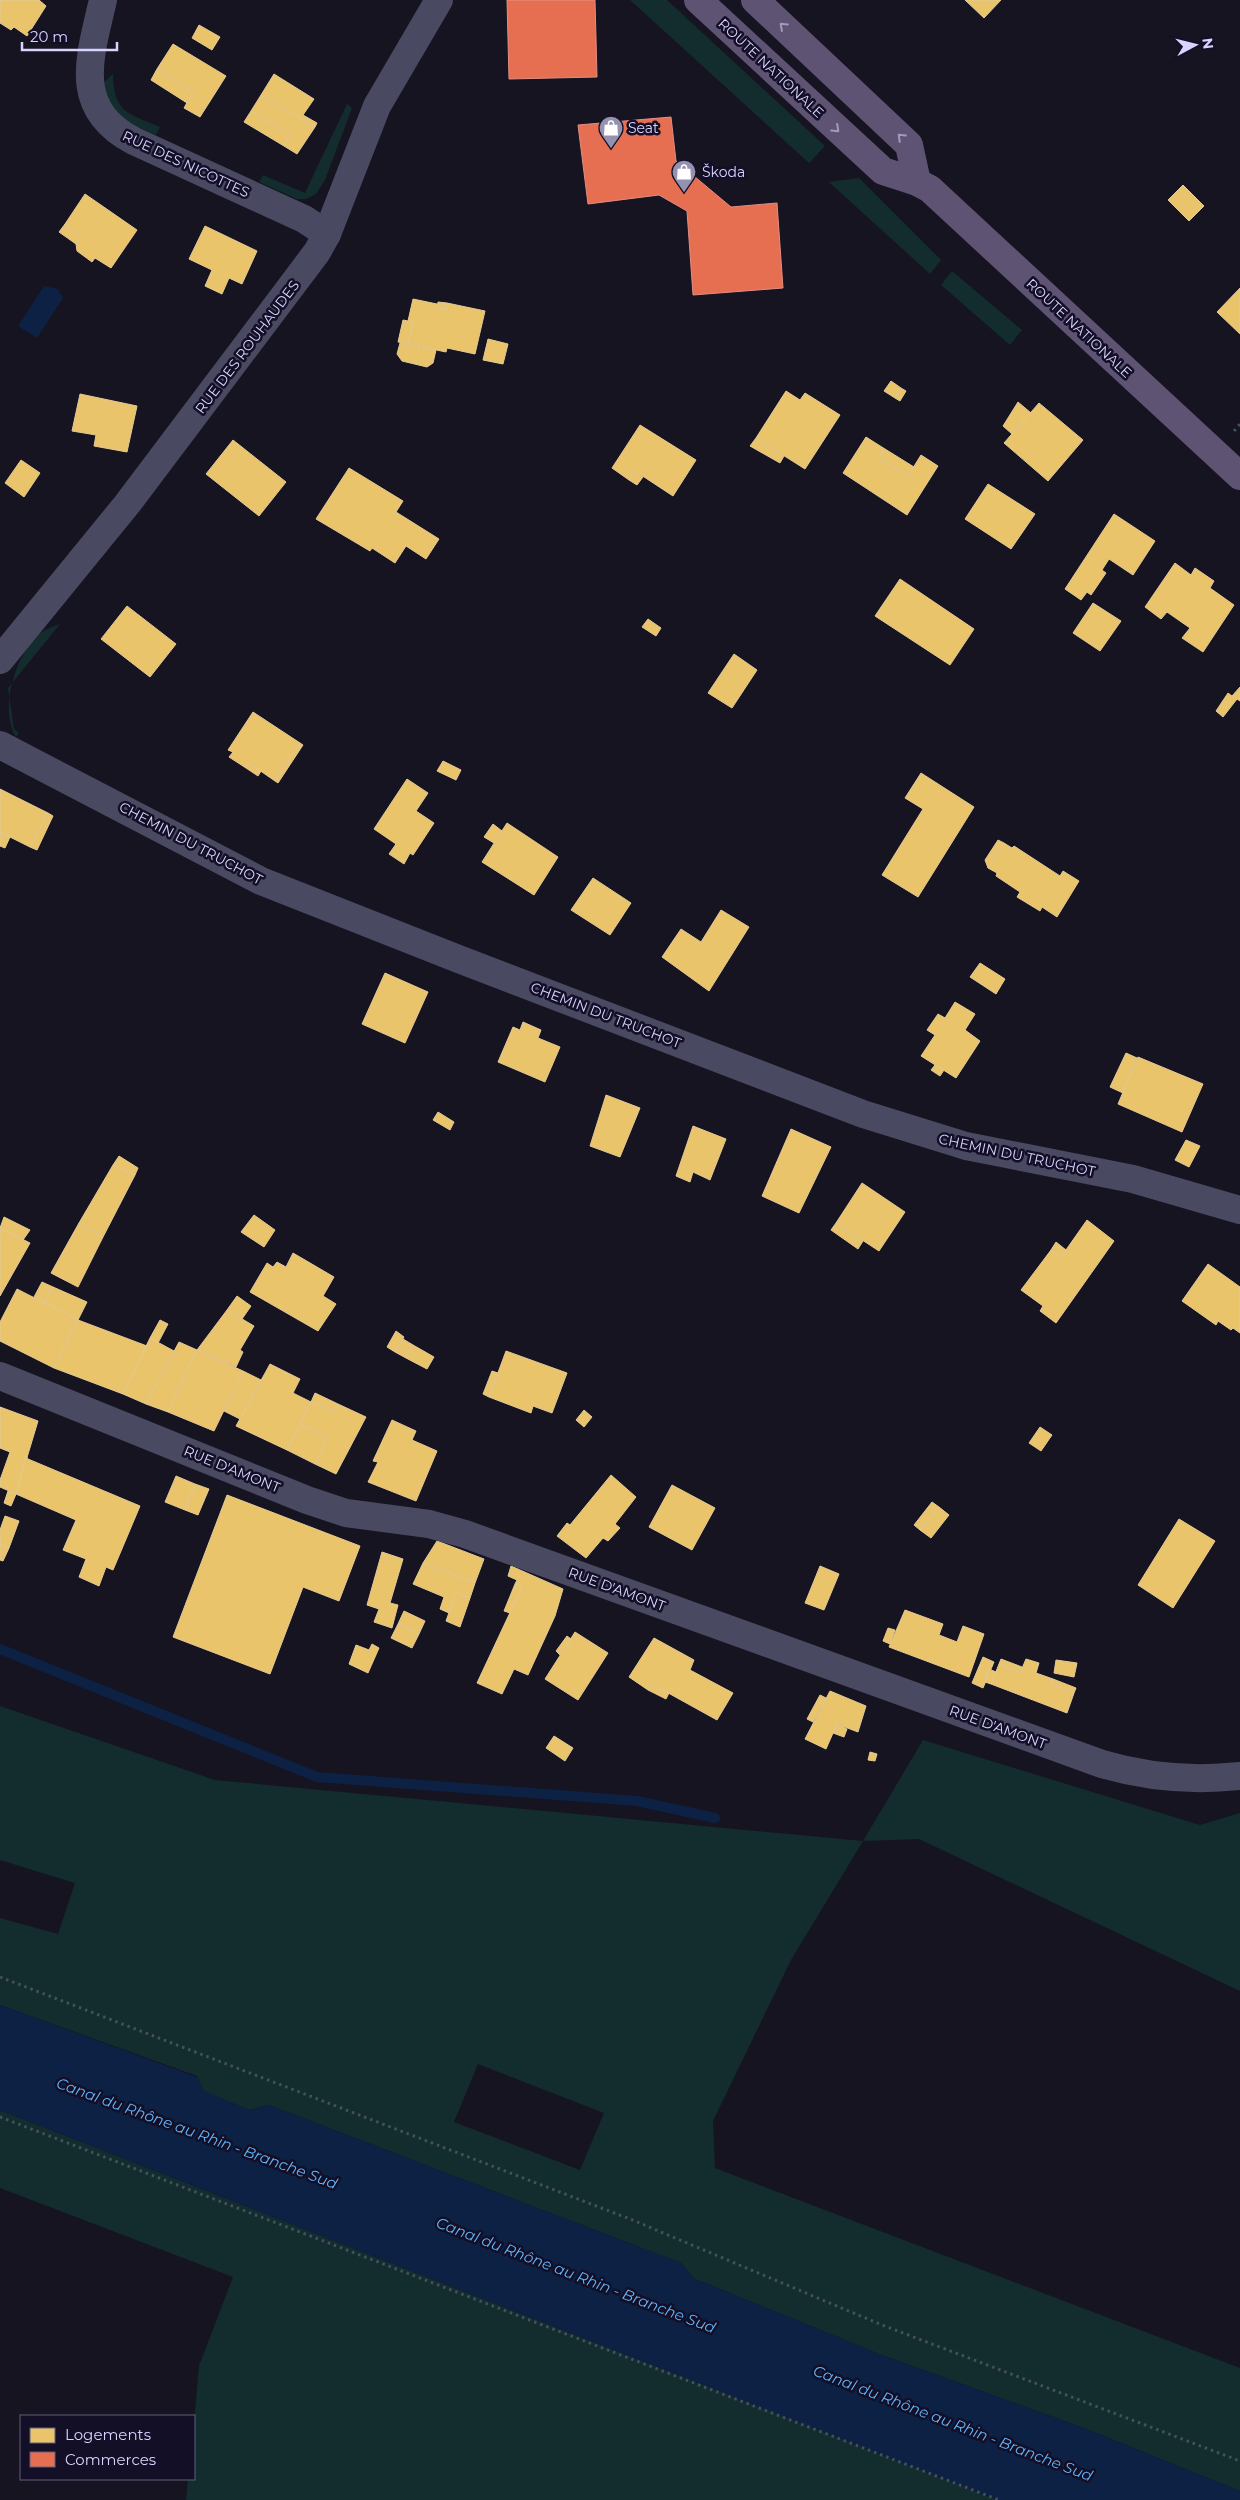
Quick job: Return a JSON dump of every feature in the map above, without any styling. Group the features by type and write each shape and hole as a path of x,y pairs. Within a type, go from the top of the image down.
{"main road":[{"name":"ROUTE NATIONALE","path":"698,0 883,172 917,182 930,189 1240,476"},
{"path":"755,0 909,145 917,182"}],"street":[{"name":"RUE DES NICOTTES","path":"103,0 90,70 94,100 98,112 106,123 117,132 134,141 304,219 327,234"},
{"name":"RUE DES ROUHAUDES","path":"0,660 140,487 296,282 327,234 377,106 439,0"},
{"name":"CHEMIN DU TRUCHOT","path":"0,745 261,881 863,1114 966,1146 1133,1180 1240,1210"},
{"name":"RUE D'AMONT","path":"0,1376 307,1500 346,1513 429,1524 465,1534 1102,1764 1125,1770 1172,1777 1240,1776"}],"path":[{"path":"0,1977 621,2216 882,2325 1240,2461"},
{"path":"0,2117 999,2500"}],"green space":[{"path":"630,0 667,0 825,146 809,163"},
{"path":"113,74 116,97 124,110 160,127 156,135 128,123 109,105 103,83"},
{"path":"347,104 352,108 325,180 316,194 306,199 297,199 259,182 263,175 305,193"},
{"path":"859,178 941,260 930,274 829,182"},
{"path":"952,271 1022,330 1010,345 941,285"},
{"path":"60,624 12,683 21,659 36,637 41,632"},
{"path":"12,683 11,686 10,698 8,688"},
{"path":"10,698 14,729 19,733 16,737 11,726 9,714"},
{"path":"0,1706 215,1780 863,1841 791,1960 713,2121 715,2168 1240,2368 1240,2491 1089,2430 879,2354 693,2278 681,2263 269,2105 249,2110 203,2091 197,2076 0,2005 0,1918 58,1934 75,1883 0,1860","holes":["478,2064 604,2113 580,2170 454,2122"]},
{"path":"923,1740 1200,1825 1240,1813 1240,1991 919,1839 863,1841"},
{"path":"0,2110 998,2500 186,2500 188,2480 195,2480 195,2415 199,2366 233,2277 0,2188"}],"water":[{"path":"44,286 58,289 63,298 37,338 18,326"},
{"name":"Canal du Rhône au Rhin - Branche Sud","path":"0,2005 197,2077 204,2091 249,2110 269,2105 681,2263 693,2278 879,2354 1089,2430 1240,2491 1240,2500 998,2500 0,2110"}],"building: Logements":[{"path":"0,0 39,0 46,6 27,36 14,27 11,30 0,23"},
{"path":"965,0 1001,0 984,18"},
{"path":"199,25 220,37 212,50 192,38"},
{"path":"173,44 226,76 200,117 184,108 193,92 157,69"},
{"path":"157,69 193,92 187,103 151,80"},
{"path":"274,74 314,99 303,115 317,123 315,127 261,95"},
{"path":"261,95 315,127 297,154 284,146 290,135 251,111"},
{"path":"251,111 290,135 284,146 244,122"},
{"path":"1183,185 1204,206 1189,221 1168,200"},
{"path":"85,194 137,230 111,268 95,258 92,262 77,251 76,244 81,236 65,224"},
{"path":"65,224 81,236 76,244 59,232"},
{"path":"205,226 257,251 242,284 229,278 222,294 205,286 212,270 189,259"},
{"path":"1240,288 1240,334 1217,312"},
{"path":"413,299 437,304 437,308 446,309 447,303 485,311 475,354 447,348 446,352 408,344 413,322 408,321"},
{"path":"438,302 447,303 446,309 437,308"},
{"path":"403,320 413,322 408,344 398,342"},
{"path":"488,339 508,344 503,364 483,360"},
{"path":"400,343 436,350 433,363 427,367 402,361 397,354"},
{"path":"891,381 901,388 895,398 884,391"},
{"path":"901,388 906,391 900,401 895,398"},
{"path":"786,391 800,400 805,393 840,415 805,469 756,438"},
{"path":"80,394 137,406 127,452 94,446 96,435 72,431"},
{"path":"1018,402 1031,413 1012,434 1003,426"},
{"path":"1039,403 1083,440 1048,481 1004,443"},
{"path":"640,425 696,460 673,496 635,471 629,480 612,468"},
{"path":"866,437 885,449 879,458 908,476 921,455 938,466 907,515 843,473"},
{"path":"756,438 784,456 780,463 750,446"},
{"path":"233,440 286,482 259,516 206,474"},
{"path":"885,449 914,467 908,476 879,458"},
{"path":"21,460 40,473 24,497 5,483"},
{"path":"349,468 403,501 396,512 439,539 426,559 406,546 395,563 372,548 370,551 316,519"},
{"path":"635,471 643,477 637,485 629,480"},
{"path":"988,484 1035,514 1011,549 965,519"},
{"path":"1114,514 1155,541 1133,575 1109,559 1102,570 1106,573 1091,595 1087,592 1081,600 1065,589"},
{"path":"1175,563 1191,575 1195,568 1214,581 1210,588 1234,605 1203,652 1182,638 1190,628 1167,612 1161,619 1145,607"},
{"path":"900,579 974,629 950,665 875,616"},
{"path":"1093,603 1121,621 1100,651 1073,633"},
{"path":"127,606 176,644 150,677 101,639"},
{"path":"648,619 661,628 656,636 642,627"},
{"path":"734,654 757,670 732,708 708,693"},
{"path":"1240,687 1240,701 1237,699 1223,717 1216,711 1228,693 1232,696"},
{"path":"253,712 300,743 275,781 249,763 246,768 229,757 233,752 228,750"},
{"path":"300,743 303,745 278,783 275,781"},
{"path":"443,761 461,770 456,780 437,771"},
{"path":"249,763 261,771 258,776 246,768"},
{"path":"921,773 974,807 918,897 882,875 923,809 905,798"},
{"path":"407,779 428,793 416,811 434,823 413,855 410,853 404,864 389,854 396,844 374,829"},
{"path":"0,789 48,813 30,847 0,832"},
{"path":"48,813 53,816 37,850 30,847"},
{"path":"507,823 558,857 534,895 482,862"},
{"path":"493,824 502,831 494,843 484,837"},
{"path":"0,832 10,837 5,848 0,846"},
{"path":"998,840 1004,843 988,868 985,860"},
{"path":"1004,843 1012,848 1014,846 1060,876 1063,871 1079,881 1057,917 1042,907 1040,911 1017,897 1020,892 996,876 997,873 988,868"},
{"path":"593,878 631,903 610,935 571,910"},
{"path":"721,910 749,927 709,991 662,957 681,929 701,942"},
{"path":"980,963 1005,979 996,994 970,977"},
{"path":"385,973 428,992 405,1043 362,1024"},
{"path":"955,1002 975,1014 965,1030 980,1041 956,1078 921,1056 935,1035 927,1030 938,1014 945,1018"},
{"path":"523,1022 541,1030 538,1038 560,1047 545,1082 498,1062 513,1027 520,1030"},
{"path":"1126,1053 1137,1058 1123,1093 1110,1087"},
{"path":"1138,1057 1203,1084 1182,1132 1118,1104"},
{"path":"935,1065 944,1070 940,1076 931,1070"},
{"path":"606,1095 640,1108 620,1157 590,1146"},
{"path":"438,1112 454,1122 450,1130 433,1120"},
{"path":"693,1126 726,1139 710,1180 693,1172 690,1182 676,1176"},
{"path":"791,1129 831,1147 799,1213 762,1196"},
{"path":"1186,1140 1200,1146 1189,1167 1175,1160"},
{"path":"119,1156 138,1168 135,1175 113,1165"},
{"path":"113,1165 135,1175 103,1237 79,1223"},
{"path":"862,1183 905,1212 879,1251 836,1223"},
{"path":"254,1215 275,1230 264,1247 241,1232"},
{"path":"4,1217 30,1230 23,1240 0,1228"},
{"path":"1087,1220 1114,1241 1056,1323 1040,1311 1043,1306 1021,1290 1051,1250 1061,1257"},
{"path":"79,1223 103,1237 78,1287 51,1273"},
{"path":"836,1223 863,1241 858,1249 831,1230"},
{"path":"0,1228 30,1243 0,1296"},
{"path":"1056,1242 1066,1250 1061,1257 1051,1250"},
{"path":"293,1253 334,1277 323,1296 336,1304 318,1331 250,1292 267,1263 273,1267 277,1262 286,1267"},
{"path":"1208,1264 1240,1287 1240,1333 1233,1328 1231,1330 1218,1321 1216,1325 1182,1301"},
{"path":"42,1282 53,1287 44,1303 34,1297"},
{"path":"53,1287 87,1302 78,1320 44,1303"},
{"path":"17,1289 78,1320 54,1368 0,1341 0,1322"},
{"path":"237,1296 251,1306 242,1319 227,1310"},
{"path":"227,1310 254,1326 240,1350 243,1352 236,1367 197,1350"},
{"path":"78,1320 147,1346 123,1394 54,1368"},
{"path":"160,1320 168,1324 158,1343 150,1338"},
{"path":"396,1331 404,1337 395,1352 387,1347"},
{"path":"150,1338 174,1351 146,1404 123,1394"},
{"path":"403,1339 413,1345 406,1358 395,1352"},
{"path":"179,1342 197,1350 168,1412 146,1404"},
{"path":"413,1345 434,1357 427,1369 406,1358"},
{"path":"197,1350 243,1371 214,1431 168,1412"},
{"path":"506,1351 567,1373 552,1413 533,1406 531,1413 489,1397"},
{"path":"270,1364 300,1379 293,1393 311,1402 287,1450 236,1426"},
{"path":"243,1371 261,1380 240,1419 224,1411"},
{"path":"492,1371 498,1373 489,1397 483,1394"},
{"path":"315,1393 338,1404 333,1412 311,1402"},
{"path":"311,1402 333,1412 338,1404 366,1417 336,1474 315,1464 327,1437 300,1424"},
{"path":"0,1407 38,1421 16,1494 0,1487 0,1480 10,1452 0,1448"},
{"path":"584,1410 592,1417 584,1427 576,1420"},
{"path":"392,1420 416,1431 412,1440 437,1451 416,1501 368,1482 378,1462 373,1461"},
{"path":"300,1424 327,1437 315,1464 287,1450"},
{"path":"1040,1427 1052,1435 1041,1451 1029,1443"},
{"path":"26,1456 28,1459 140,1506 113,1570 106,1567 99,1586 79,1577 86,1559 63,1550 76,1520 16,1494"},
{"path":"611,1475 636,1497 615,1524 620,1528 608,1541 603,1538 586,1558 557,1536 567,1523 570,1525"},
{"path":"176,1476 195,1484 185,1510 165,1502"},
{"path":"195,1484 209,1489 198,1515 185,1510"},
{"path":"672,1485 715,1508 692,1550 649,1527"},
{"path":"8,1491 16,1494 11,1506 4,1503"},
{"path":"227,1495 360,1546 339,1601 303,1587 270,1674 173,1637"},
{"path":"932,1502 939,1507 920,1530 914,1525"},
{"path":"939,1507 949,1515 931,1538 920,1530"},
{"path":"5,1516 19,1521 9,1548 0,1544 0,1530"},
{"path":"1179,1519 1215,1541 1173,1608 1138,1585"},
{"path":"437,1541 484,1559 475,1583 423,1563"},
{"path":"0,1544 9,1548 3,1561 0,1560"},
{"path":"382,1552 403,1559 390,1603 398,1605 392,1628 374,1622 379,1609 367,1605"},
{"path":"423,1563 475,1583 470,1598 456,1593 449,1613 440,1609 444,1597 413,1584"},
{"path":"511,1566 563,1589 555,1616 528,1675 514,1669 502,1694 477,1683 522,1587 515,1584 517,1580 508,1576"},
{"path":"820,1566 839,1574 824,1610 805,1603"},
{"path":"515,1584 522,1587 510,1613 504,1611"},
{"path":"456,1593 470,1598 460,1627 446,1621"},
{"path":"905,1610 943,1624 939,1635 957,1642 963,1626 984,1634 969,1677 889,1647"},
{"path":"404,1611 425,1621 419,1634 398,1624"},
{"path":"398,1624 419,1634 412,1648 391,1638"},
{"path":"888,1628 895,1630 890,1644 883,1641"},
{"path":"575,1632 608,1653 578,1700 545,1679"},
{"path":"567,1636 571,1639 560,1655 556,1651"},
{"path":"654,1638 694,1660 690,1670 733,1693 717,1720 652,1684 648,1690 629,1677"},
{"path":"372,1644 379,1648 368,1673 349,1664 356,1645 369,1650"},
{"path":"983,1657 994,1662 983,1688 972,1683"},
{"path":"1001,1659 1022,1667 1020,1673 999,1664"},
{"path":"1026,1659 1039,1663 1036,1673 1053,1679 1051,1684 1074,1693 1067,1713 991,1684 999,1664 1020,1673"},
{"path":"1056,1660 1077,1663 1074,1677 1054,1673"},
{"path":"989,1669 996,1672 991,1684 985,1682"},
{"path":"1053,1679 1076,1688 1074,1693 1051,1684"},
{"path":"652,1684 669,1693 666,1699 648,1690"},
{"path":"830,1691 866,1706 858,1732 837,1724 826,1749 805,1739"},
{"path":"820,1695 826,1698 813,1722 807,1719"},
{"path":"837,1724 847,1729 844,1737 833,1733"},
{"path":"554,1736 573,1748 565,1761 546,1748"},
{"path":"870,1752 877,1754 875,1761 868,1760"}],"building: Commerces":[{"path":"507,0 595,0 597,77 509,79"},
{"path":"671,117 676,161 731,207 777,203 783,288 693,295 687,211 659,195 588,204 578,125"}],"waterway":[{"path":"0,1649 317,1777 637,1801 715,1818"}],"place":[{"name":"Seat","path":"611,149"},
{"name":"Škoda","path":"684,193"}]}
